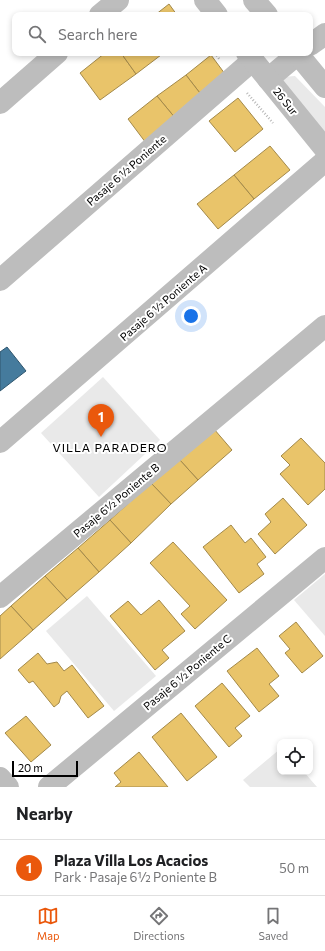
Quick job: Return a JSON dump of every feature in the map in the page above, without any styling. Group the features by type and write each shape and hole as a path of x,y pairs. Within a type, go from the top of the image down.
{"street":[{"path":"104,12 118,0"},
{"path":"205,0 215,12"},
{"path":"254,0 264,12"},
{"path":"313,42 325,34"},
{"path":"0,103 54,56"},
{"name":"26 Sur","path":"250,56 325,149"},
{"name":"Pasaje 6 ½ Poniente","path":"0,280 250,56"},
{"path":"268,79 295,56"},
{"path":"304,56 325,87"},
{"name":"Pasaje 6 ½ Poniente A","path":"0,442 325,161"},
{"name":"Pasaje 6½ Poniente B","path":"0,597 325,326"},
{"name":"Pasaje 6 ½ Poniente C","path":"49,787 325,558"},
{"path":"0,778 8,787"}],"shaded area":[{"path":"295,76 325,107 325,138 283,87 283,77"},
{"path":"103,377 160,440 99,497 41,433"},
{"path":"325,574 325,636 294,600"},
{"path":"87,596 156,676 114,711 46,631"},
{"path":"277,752 277,775 307,775 317,787 250,787 243,780"}],"building: Homes":[{"path":"169,4 175,12 159,12"},
{"path":"101,56 123,56 136,74 100,100 80,73"},
{"path":"123,56 160,56 136,74"},
{"path":"212,56 228,78 203,97 186,75"},
{"path":"186,75 203,97 176,119 157,96"},
{"path":"157,96 176,119 146,143 128,119"},
{"path":"238,98 263,129 235,152 209,121"},
{"path":"270,146 290,170 254,199 234,175"},
{"path":"234,175 254,199 218,229 197,204"},
{"path":"214,429 232,450 198,480 179,459"},
{"path":"301,438 325,463 325,489 308,505 280,474 290,465 281,456"},
{"path":"179,459 198,480 171,504 151,483"},
{"path":"151,483 171,504 131,543 110,520"},
{"path":"283,498 307,525 275,554 258,534 271,522 265,514"},
{"path":"110,520 131,543 99,572 78,548"},
{"path":"231,525 245,543 251,538 266,557 257,564 264,574 239,593 203,547"},
{"path":"173,542 227,600 195,629 181,614 190,606 150,563"},
{"path":"78,548 99,572 67,600 45,576"},
{"path":"45,576 67,600 33,630 11,606"},
{"path":"159,600 185,631 162,650 169,658 155,670 110,616 128,601 141,615"},
{"path":"11,606 33,630 0,659 0,616"},
{"path":"296,622 323,656 302,673 285,653 290,649 279,636"},
{"path":"257,648 279,676 269,684 279,696 259,712 227,671"},
{"path":"38,653 47,664 57,662 64,671 72,665 104,706 88,718 67,691 61,696 59,703 54,707 33,681 29,683 18,670"},
{"path":"222,683 250,716 235,728 242,736 229,747 195,706"},
{"path":"181,713 217,757 187,781 152,737"},
{"path":"26,716 51,745 31,762 5,733"},
{"path":"139,752 168,787 115,787 121,782 114,773"}],"building: Public":[{"path":"7,347 26,371 0,391 0,352"}],"place":[{"name":"Plaza Villa Los Acacios","path":"101,437"}],"district":[{"name":"VILLA PARADERO","path":"110,447"}]}
